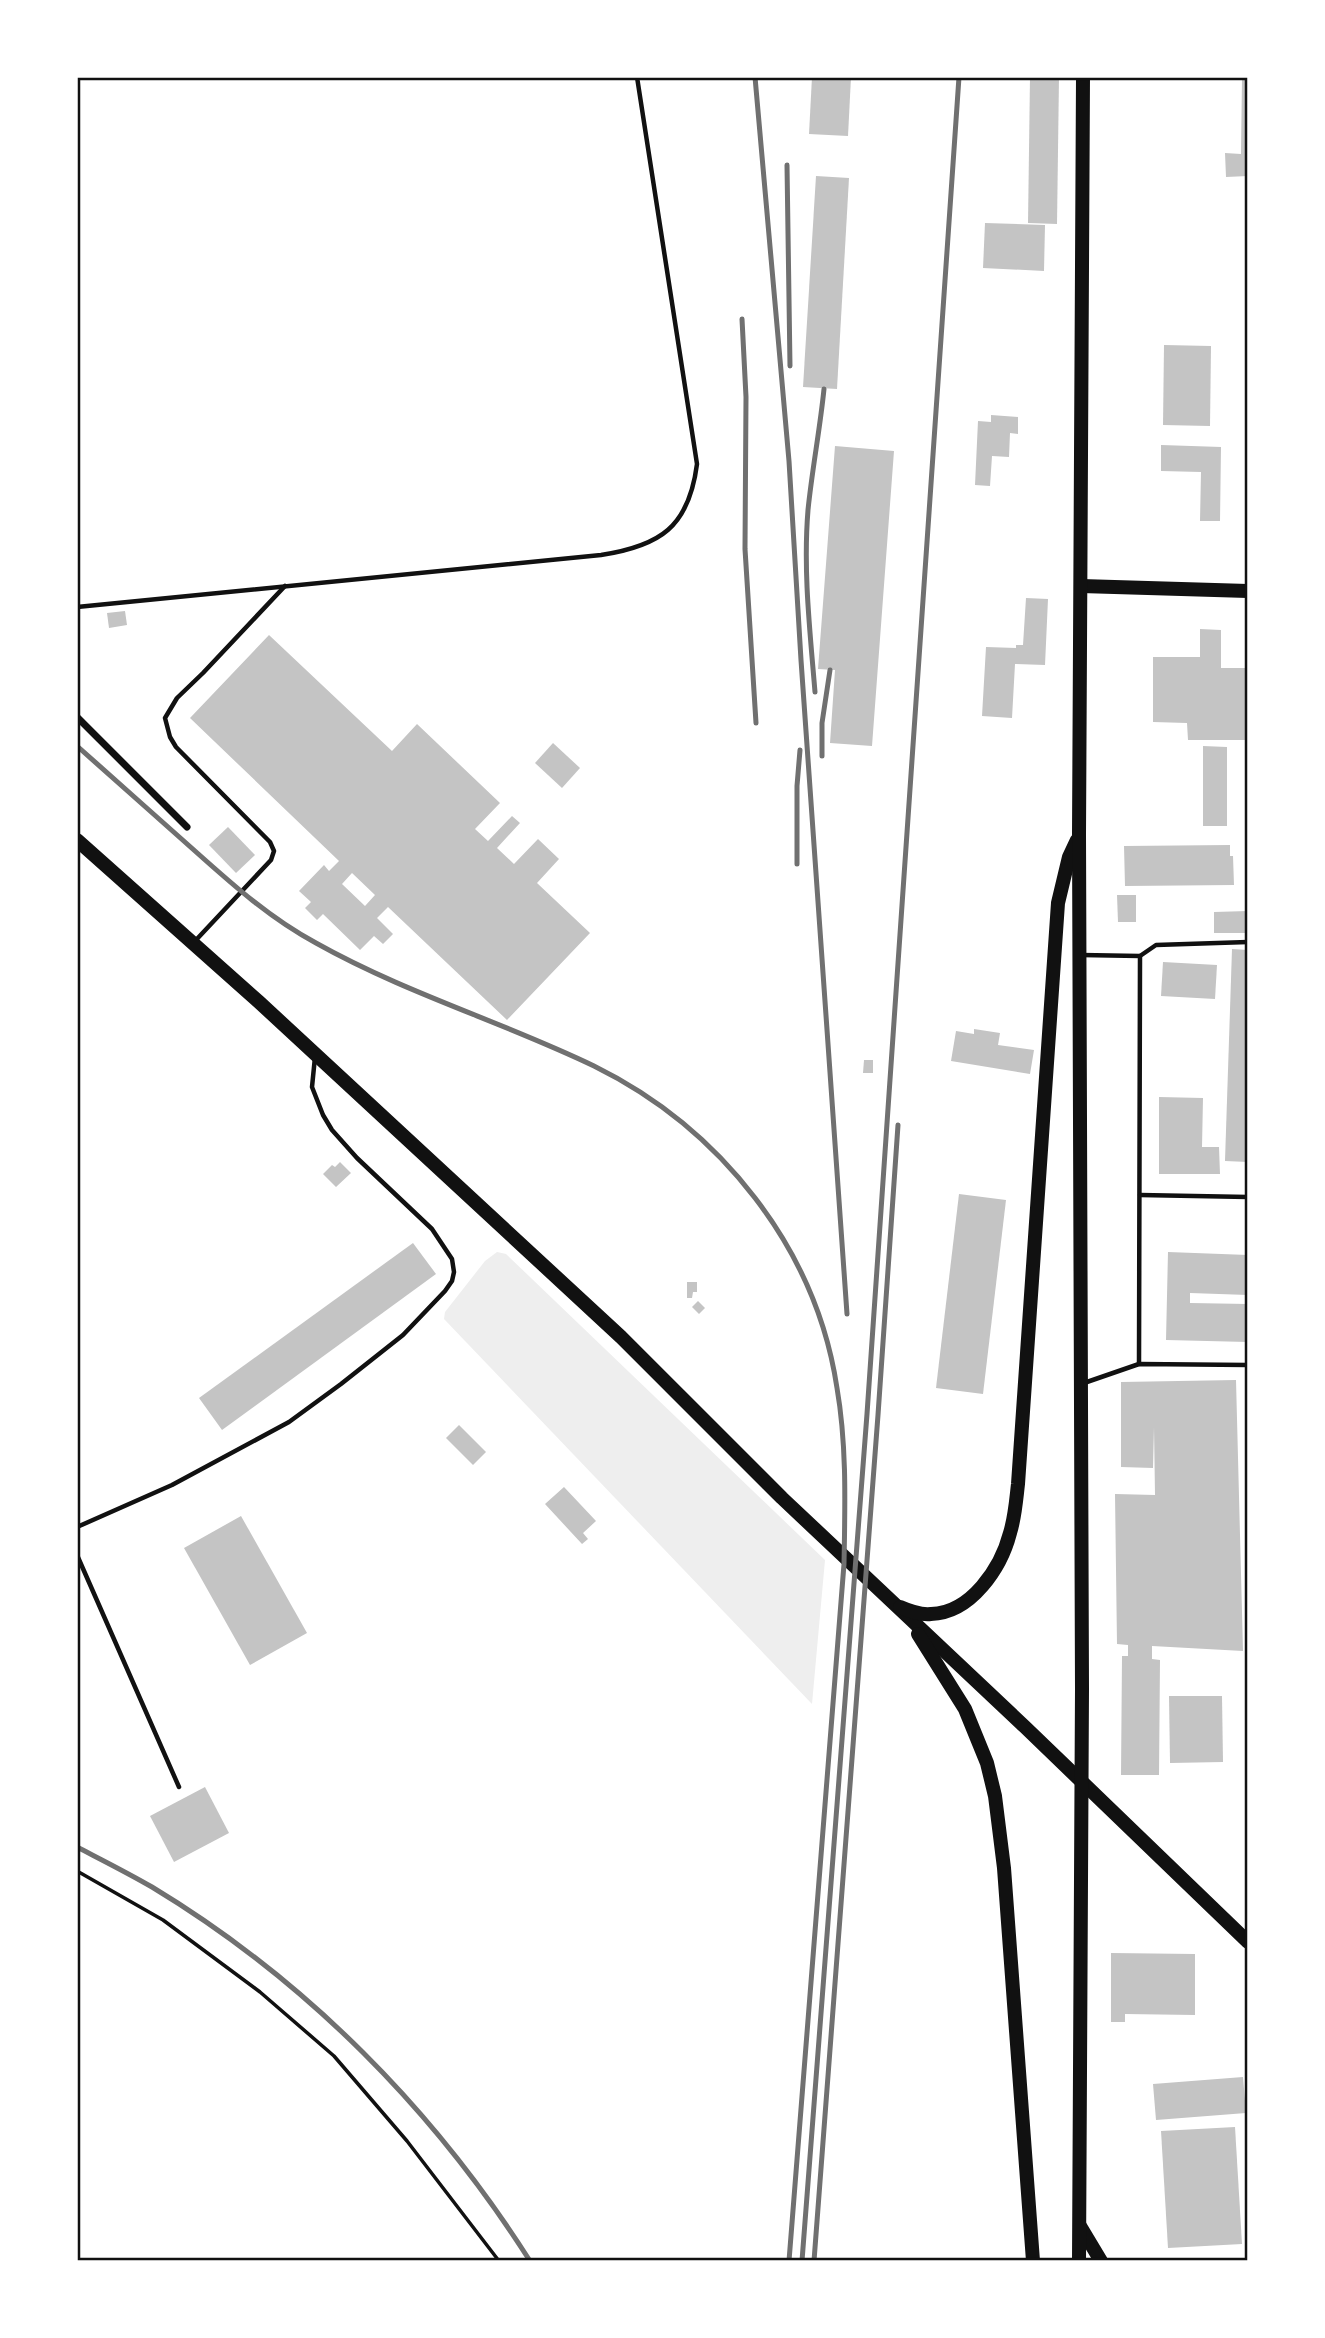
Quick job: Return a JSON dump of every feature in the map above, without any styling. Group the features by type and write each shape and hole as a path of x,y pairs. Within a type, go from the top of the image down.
{"main road":[{"path":"1079,2261 1079,835 1083,77"},
{"path":"1082,586 1248,591"},
{"path":"901,1610 925,1614 956,1609 976,1592 993,1570 1005,1548 1014,1515 1058,904 1069,857 1079,835"},
{"path":"77,840 316,1054 621,1337 782,1498 1248,1942"},
{"path":"901,1610 965,1709 984,1754 995,1796 1004,1868 1033,2261"},
{"path":"1079,2224 1101,2261"}],"street":[{"path":"77,717 187,827"}],"lane":[{"path":"77,607 630,551 659,537 678,519 692,492 697,464 637,77"},
{"path":"193,944 271,860 274,851 270,842 176,747 164,718 177,698 286,585"},
{"path":"1080,955 1140,956 1156,945 1248,942"},
{"path":"1139,1364 1140,956"},
{"path":"77,1527 172,1485 297,1416 403,1335 452,1281 452,1259 432,1229 357,1158 332,1130 323,1115 312,1087 316,1054"},
{"path":"1140,1195 1248,1197"},
{"path":"1081,1384 1139,1364 1248,1365"},
{"path":"77,1555 179,1787"}],"path":[{"path":"77,1871 163,1920 260,1992 334,2056 407,2141 499,2261"}],"shaded area":[{"path":"497,1252 506,1254 825,1560 812,1704 444,1319 445,1312 485,1261"}],"building":[{"path":"812,77 851,77 848,136 809,134"},
{"path":"1030,77 1059,77 1057,224 1028,223"},
{"path":"1242,77 1248,77 1248,176 1226,177 1225,153 1241,154"},
{"path":"816,176 849,178 837,389 803,387"},
{"path":"985,223 1045,225 1044,271 983,268"},
{"path":"1164,345 1211,346 1210,426 1163,425"},
{"path":"991,415 1018,417 1018,434 1010,433 1009,457 992,456 990,486 975,485 978,421 991,422"},
{"path":"1161,445 1221,447 1220,521 1200,521 1201,472 1161,471"},
{"path":"835,446 894,451 872,746 830,743 835,670 818,669"},
{"path":"1026,598 1048,599 1045,665 1015,664 1012,718 982,716 986,647 1016,648 1016,645 1023,645"},
{"path":"125,611 127,625 109,628 107,613"},
{"path":"1200,629 1221,630 1221,668 1248,668 1248,740 1188,740 1187,723 1153,722 1153,657 1200,657"},
{"path":"269,635 392,751 417,724 500,803 475,829 488,841 512,816 520,823 497,848 514,864 538,839 559,859 537,883 590,933 507,1020 388,907 377,918 393,934 383,944 374,936 360,950 323,914 317,920 305,908 311,902 299,891 324,865 329,871 339,861 190,718","holes":["352,873 375,895 365,906 342,884"]},
{"path":"553,743 580,768 562,788 535,763"},
{"path":"1203,746 1227,747 1227,826 1203,826"},
{"path":"228,827 255,855 236,873 209,845"},
{"path":"1230,845 1234,885 1125,886 1124,846"},
{"path":"1117,895 1136,895 1136,922 1118,922"},
{"path":"1248,911 1248,933 1214,933 1214,912"},
{"path":"1232,949 1248,950 1248,1162 1225,1161"},
{"path":"1163,962 1217,965 1215,999 1161,996"},
{"path":"974,1029 1000,1033 998,1045 1034,1050 1030,1074 951,1061 956,1031 974,1034"},
{"path":"864,1060 873,1060 873,1073 863,1073"},
{"path":"1159,1097 1203,1098 1202,1147 1219,1147 1220,1174 1159,1174"},
{"path":"340,1162 351,1173 336,1187 323,1174 332,1165 335,1167"},
{"path":"959,1194 1006,1200 983,1394 936,1388"},
{"path":"413,1243 436,1274 222,1430 199,1398"},
{"path":"1168,1252 1248,1255 1248,1295 1190,1293 1190,1303 1248,1304 1248,1342 1166,1340"},
{"path":"687,1282 697,1282 697,1292 693,1292 692,1298 687,1298"},
{"path":"698,1301 705,1308 699,1314 692,1307"},
{"path":"1236,1380 1243,1651 1152,1646 1152,1659 1160,1660 1159,1775 1121,1775 1122,1656 1128,1656 1128,1645 1117,1644 1115,1494 1155,1495 1154,1427 1153,1468 1121,1467 1121,1382"},
{"path":"459,1425 486,1452 473,1465 446,1438"},
{"path":"564,1487 596,1521 583,1533 588,1539 582,1544 545,1504"},
{"path":"241,1516 307,1633 250,1665 184,1548"},
{"path":"1169,1696 1222,1696 1223,1762 1170,1763"},
{"path":"205,1787 229,1833 174,1862 150,1816"},
{"path":"1111,1953 1195,1954 1195,2015 1125,2014 1125,2022 1111,2022"},
{"path":"1243,2077 1246,2113 1156,2120 1153,2084"},
{"path":"1235,2127 1242,2244 1168,2248 1161,2131"}],"railway":[{"path":"755,77 789,461 847,1314"},
{"path":"802,2261 867,1414 959,77"},
{"path":"787,165 790,366"},
{"path":"742,319 746,397 745,549 756,723"},
{"path":"815,692 806,556 810,495 824,389"},
{"path":"822,756 822,723 830,670"},
{"path":"77,746 238,889 299,934 384,977 594,1066 640,1092 682,1123 721,1158 755,1198 784,1241 808,1287 826,1337 840,1410 845,1476 844,1564 789,2261"},
{"path":"797,864 800,750"},
{"path":"814,2261 898,1125"},
{"path":"77,1847 152,1887 209,1924 263,1963 314,2006 363,2052 409,2101 493,2205 530,2261"}]}
